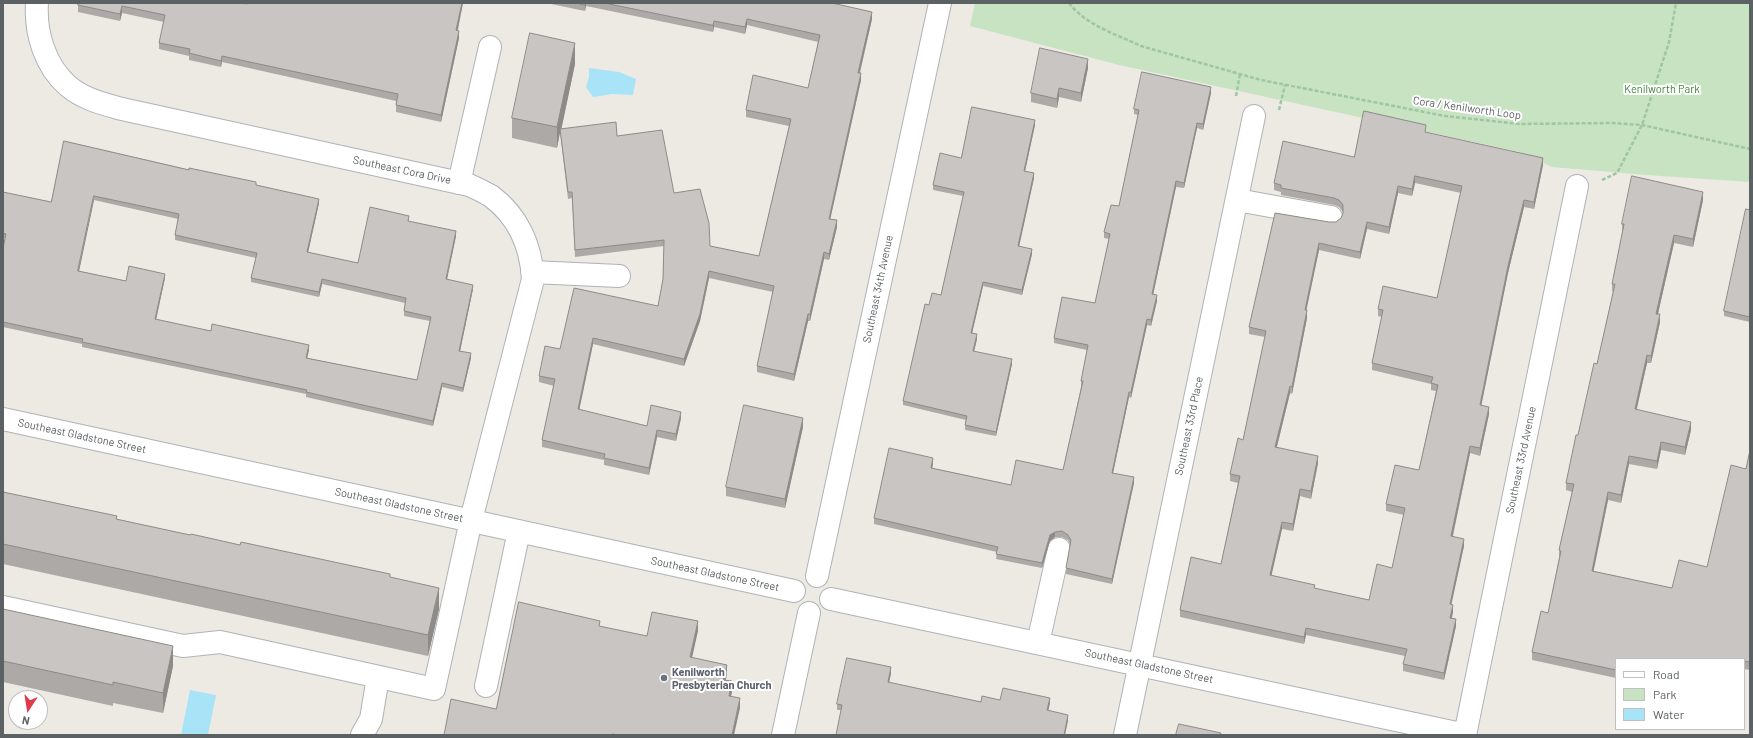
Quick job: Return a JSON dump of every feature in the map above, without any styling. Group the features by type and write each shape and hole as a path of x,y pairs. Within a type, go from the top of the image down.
{"street":[{"name":"Southeast Cora Drive","path":"37,3 36,16 39,36 50,64 69,86 93,101 122,110 469,185 490,196 510,214 522,232 531,257 533,279 471,520 434,689 378,677"},
{"name":"Southeast 34th Avenue","path":"817,576 940,3"},
{"path":"459,183 490,47"},
{"name":"Southeast 33rd Place","path":"1125,735 1254,116"},
{"name":"Southeast 33rd Avenue","path":"1465,735 1586,184"},
{"path":"1236,200 1331,217"},
{"path":"532,272 619,276"},
{"name":"Southeast Gladstone Street","path":"3,419 794,591"},
{"path":"486,686 519,531"},
{"path":"1038,643 1058,549"},
{"name":"Southeast Gladstone Street","path":"809,613 802,610 797,605 794,598 794,591 797,584 802,579 809,576 817,576"},
{"path":"783,735 809,613 820,612 829,604 831,599 829,584 824,579 817,576"},
{"name":"Southeast Gladstone Street","path":"831,599 1140,664 1465,735"},
{"path":"3,607 183,646 220,642 378,677 371,719 362,735"}],"path":[{"name":"Cora / Kenilworth Loop","path":"1069,3 1073,8 1102,29 1141,46 1261,80 1445,116 1520,124 1604,123 1642,126 1750,149"},
{"path":"1586,184 1617,173 1642,126 1669,42 1676,3"}],"green space":[{"name":"Kenilworth Park","path":"975,3 1750,3 1750,182 1552,167 1520,152 1119,65 970,26"}],"water":[{"path":"589,68 619,72 636,79 633,95 612,94 593,97 586,87 589,77"},
{"path":"190,690 216,695 208,735 181,735"}],"building":[{"path":"79,3 462,3 456,30 459,31 441,115 396,105 398,94 222,56 221,61 189,53 190,49 159,43 165,15 122,6 120,14 78,5"},
{"path":"605,3 832,3 872,12 858,73 861,73 829,219 837,220 829,254 824,252 810,314 808,314 794,374 757,366 774,286 709,271 700,314 684,359 593,338 578,409 647,426 651,405 681,412 676,434 657,430 649,468 604,458 605,454 542,440 555,379 539,376 545,346 560,349 574,288 658,306 663,279 664,240 575,250 572,192 568,192 560,129 616,122 617,136 662,130 674,193 700,189 709,223 710,246 759,256 791,119 746,110 753,75 808,88 820,35 747,19 745,27 714,21 713,25"},
{"path":"530,33 575,43 557,127 512,118"},
{"path":"1040,48 1088,59 1081,93 1059,88 1057,99 1031,93"},
{"path":"1142,72 1211,87 1203,124 1197,123 1184,183 1176,181 1152,294 1157,295 1151,320 1147,319 1131,392 1129,392 1112,473 1134,477 1112,579 1066,568 1071,540 1068,535 1062,531 1055,532 1050,535 1042,563 996,554 998,547 874,518 889,448 933,458 931,468 1011,485 1016,460 1063,470 1083,381 1081,381 1088,345 1054,338 1062,297 1095,303 1110,234 1104,232 1111,205 1119,206 1139,110 1134,109"},
{"path":"972,107 1035,120 1024,171 1034,173 1018,246 1032,249 1022,290 983,282 971,333 977,334 973,351 1012,359 996,432 965,425 967,416 903,401 925,304 929,305 932,293 941,295 964,192 933,185 940,153 961,158"},
{"path":"1364,111 1426,125 1425,132 1543,158 1534,202 1524,200 1508,266 1480,405 1489,407 1480,448 1470,446 1451,536 1464,539 1450,604 1453,605 1450,618 1456,619 1444,673 1403,664 1407,649 1306,628 1304,637 1180,610 1191,557 1221,564 1240,476 1230,474 1238,438 1243,440 1266,331 1249,327 1275,213 1336,222 1341,218 1343,213 1343,205 1339,200 1281,188 1281,185 1274,183 1283,141 1354,157","holes":["1415,176 1462,186 1437,298 1383,286 1378,309 1383,310 1372,363 1433,377 1431,383 1438,385 1419,470 1395,465 1386,504 1405,508 1392,568 1377,564 1369,600 1314,588 1315,585 1270,575 1282,522 1293,524 1300,489 1311,491 1318,456 1275,447 1290,386 1292,387 1307,310 1305,310 1319,243 1360,252 1367,222 1389,227 1398,186 1412,189"]},
{"path":"64,141 189,170 189,168 256,182 256,185 319,199 307,252 358,263 370,207 409,216 408,221 456,231 446,279 473,285 459,351 471,353 463,388 442,383 433,421 306,392 307,390 82,342 83,339 3,322 3,248 6,234 3,233 3,192 51,202","holes":["94,196 179,214 175,235 257,253 251,278 319,292 322,279 406,298 404,311 431,317 417,380 306,358 309,345 212,324 211,331 155,319 165,274 129,266 126,281 78,271"]},
{"path":"1632,176 1703,192 1693,239 1674,235 1656,314 1660,314 1651,356 1647,355 1635,409 1691,422 1685,447 1661,442 1657,461 1629,456 1621,495 1608,492 1592,571 1672,588 1679,560 1707,567 1731,465 1746,469 1750,450 1750,662 1745,661 1745,658 1615,658 1615,670 1532,652 1541,611 1548,613 1561,551 1559,550 1574,484 1566,483 1576,435 1578,435 1594,363 1597,364 1615,284 1612,284 1624,224 1622,224"},
{"path":"1746,209 1750,210 1750,317 1724,311"},
{"path":"744,405 803,418 785,499 726,487"},
{"path":"3,492 117,516 116,519 190,535 240,545 241,542 390,574 390,577 439,588 428,635 3,544"},
{"path":"519,602 600,621 599,626 647,636 652,612 698,621 690,657 727,665 723,680 732,681 729,696 740,698 732,735 444,735 451,699 496,709"},
{"path":"3,609 173,646 163,693 113,682 113,685 3,661"},
{"path":"847,658 891,667 888,682 981,702 982,696 1000,700 1003,688 1050,698 1047,710 1068,715 1064,735 836,735 842,705 837,704"},
{"path":"1179,724 1221,733 1220,735 1176,735"}],"place":[{"name":"Kenilworth Presbyterian Church","path":"664,678"}]}
